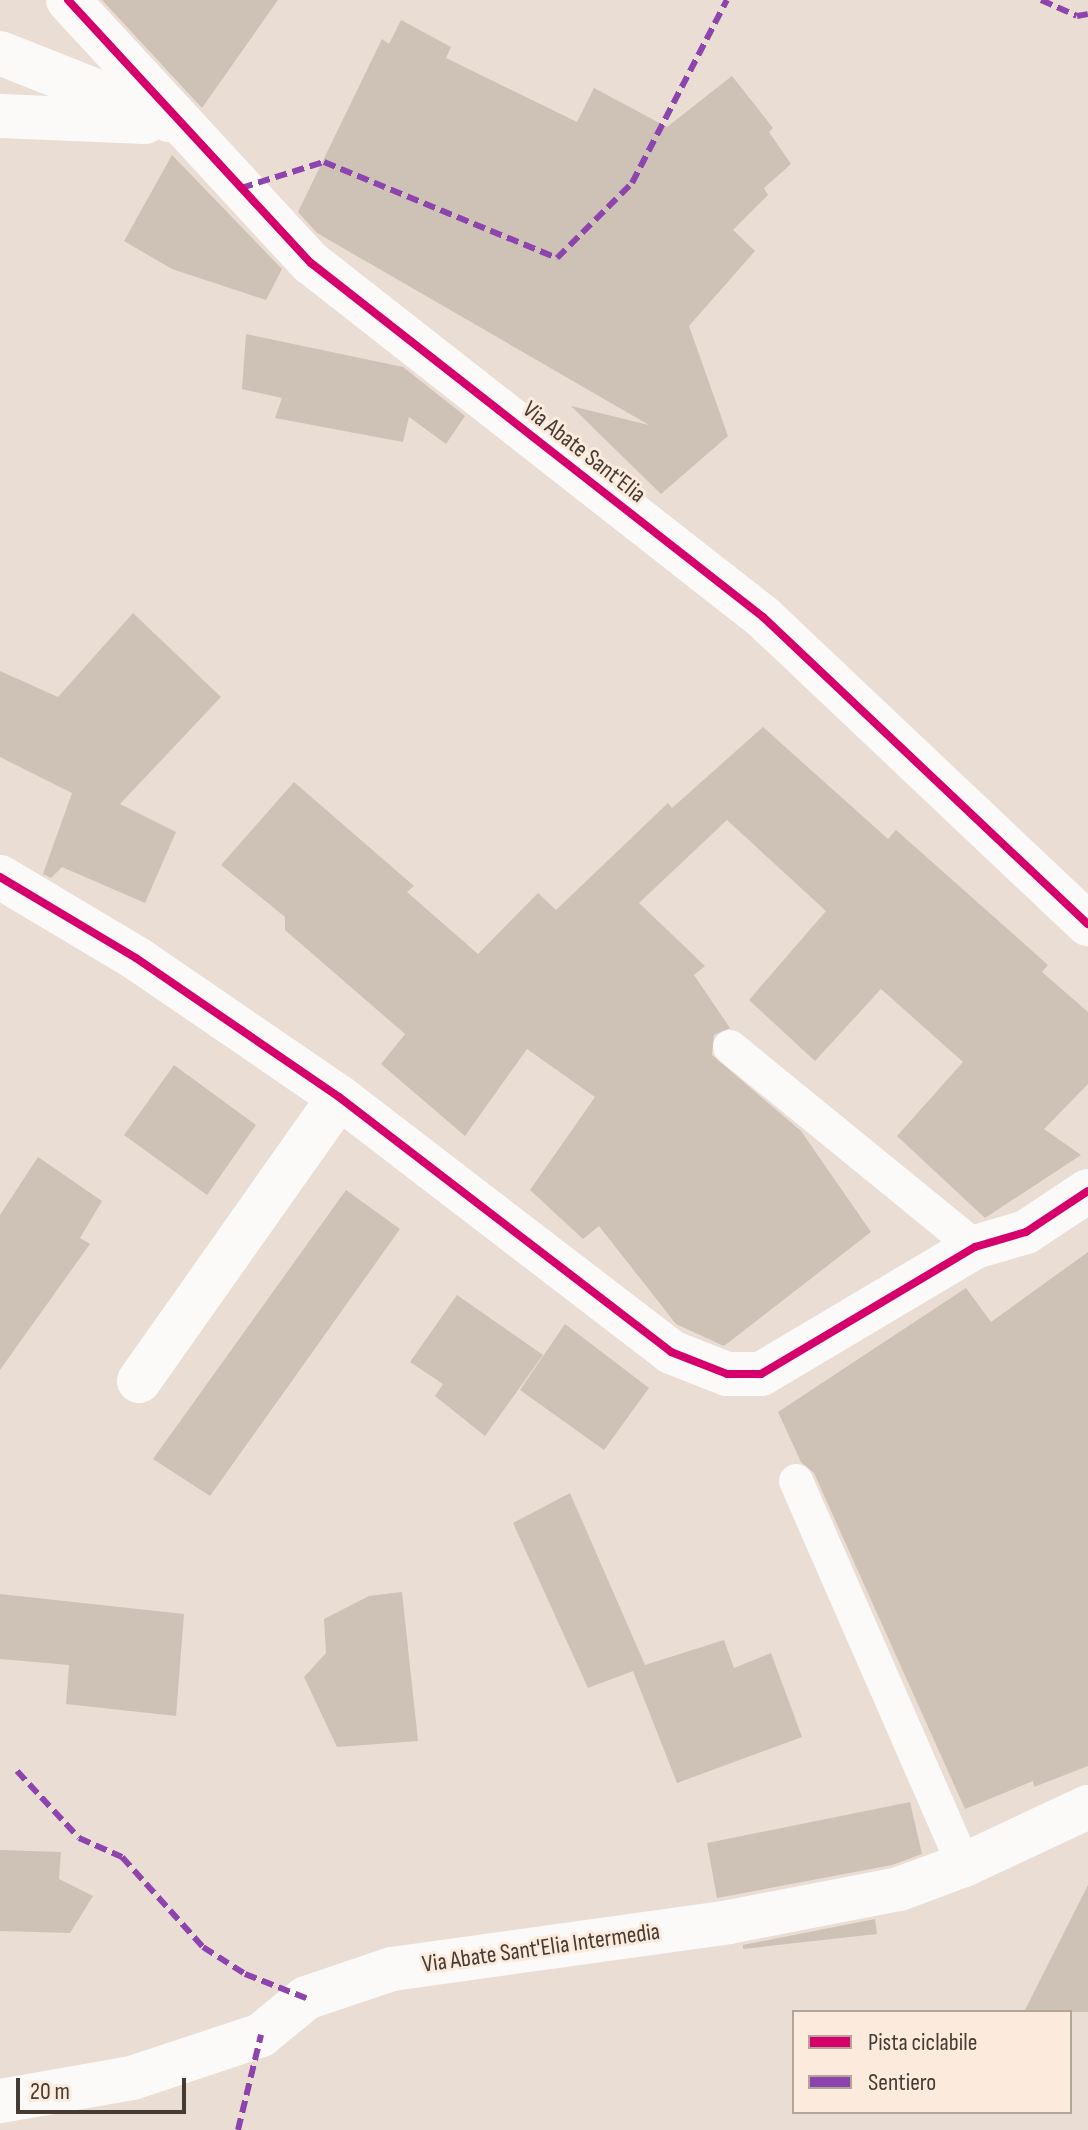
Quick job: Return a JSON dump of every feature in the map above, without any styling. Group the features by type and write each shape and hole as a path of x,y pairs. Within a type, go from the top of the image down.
{"street":[{"name":"Via Abate Sant'Elia","path":"68,0 311,263 763,617 1088,924"},
{"name":"Via Abate Sant'Elia","path":"0,53 179,123"},
{"path":"0,116 179,123"},
{"path":"0,877 136,958 339,1097 671,1352 727,1374 761,1374 975,1247 1026,1232 1088,1191"},
{"path":"139,1381 339,1097"},
{"name":"Via Abate Sant'Elia Intermedia","path":"0,2101 147,2073 261,2035 306,1998 392,1969 729,1922 899,1889 964,1865 1088,1807"}],"lane":[{"path":"730,1047 975,1247"},
{"path":"796,1481 964,1865"}],"building":[{"path":"102,0 278,0 202,108"},
{"path":"401,20 451,47 446,58 577,122 594,88 667,127 732,76 773,128 769,132 791,164 764,188 768,195 733,230 755,251 689,326 728,436 661,494 571,406 649,425 317,233 298,212 382,39 389,44"},
{"path":"172,155 282,269 266,300 172,269 124,241"},
{"path":"246,334 403,367 465,416 446,444 409,417 403,442 275,418 282,398 242,389"},
{"path":"133,613 221,697 120,804 176,832 145,903 62,867 51,878 43,874 72,793 0,757 0,671 58,697"},
{"path":"763,727 888,839 896,830 1048,965 1042,972 1088,1012 1088,1084 1044,1129 1081,1155 985,1218 897,1136 963,1062 881,989 815,1061 749,1000 826,911 727,820 639,903 705,966 694,975 730,1028 714,1035 712,1055 801,1131 871,1232 724,1346 676,1324 599,1226 583,1239 530,1190 595,1097 527,1049 465,1136 381,1064 405,1034 285,930 285,917 221,865 294,782 414,886 407,892 478,954 538,893 556,910 668,803 672,808"},
{"path":"174,1065 256,1125 207,1195 124,1135"},
{"path":"38,1157 102,1201 80,1238 90,1244 0,1370 0,1215"},
{"path":"346,1190 400,1229 210,1496 153,1459"},
{"path":"1088,1252 1088,1766 1034,1787 1033,1781 965,1809 814,1473 801,1462 778,1412 966,1288 991,1322"},
{"path":"457,1295 543,1355 485,1436 435,1396 443,1384 410,1362"},
{"path":"565,1324 649,1388 604,1450 520,1390"},
{"path":"570,1493 645,1665 724,1640 734,1668 771,1653 802,1737 677,1783 633,1671 588,1688 513,1523"},
{"path":"402,1592 418,1741 337,1747 304,1677 326,1653 324,1619 369,1596"},
{"path":"0,1594 184,1614 176,1716 66,1704 69,1665 0,1659"},
{"path":"910,1802 922,1854 892,1865 717,1898 707,1843"},
{"path":"0,1850 61,1852 59,1879 93,1896 70,1933 0,1931"},
{"path":"1088,1885 1088,2012 1025,2010"},
{"path":"875,1919 877,1934 743,1949 743,1945"}],"marked path":[{"path":"241,188 324,162 557,258 632,183 727,0"},
{"path":"1041,0 1077,16 1088,14"},
{"path":"17,1771 79,1838 122,1857 203,1947 245,1974 306,1998"},
{"path":"238,2130 261,2035"}],"cycle path":[{"path":"68,0 311,263 763,617 1088,924"},
{"path":"0,877 136,958 339,1097 671,1352 727,1374 761,1374 975,1247 1026,1232 1088,1191"}]}
